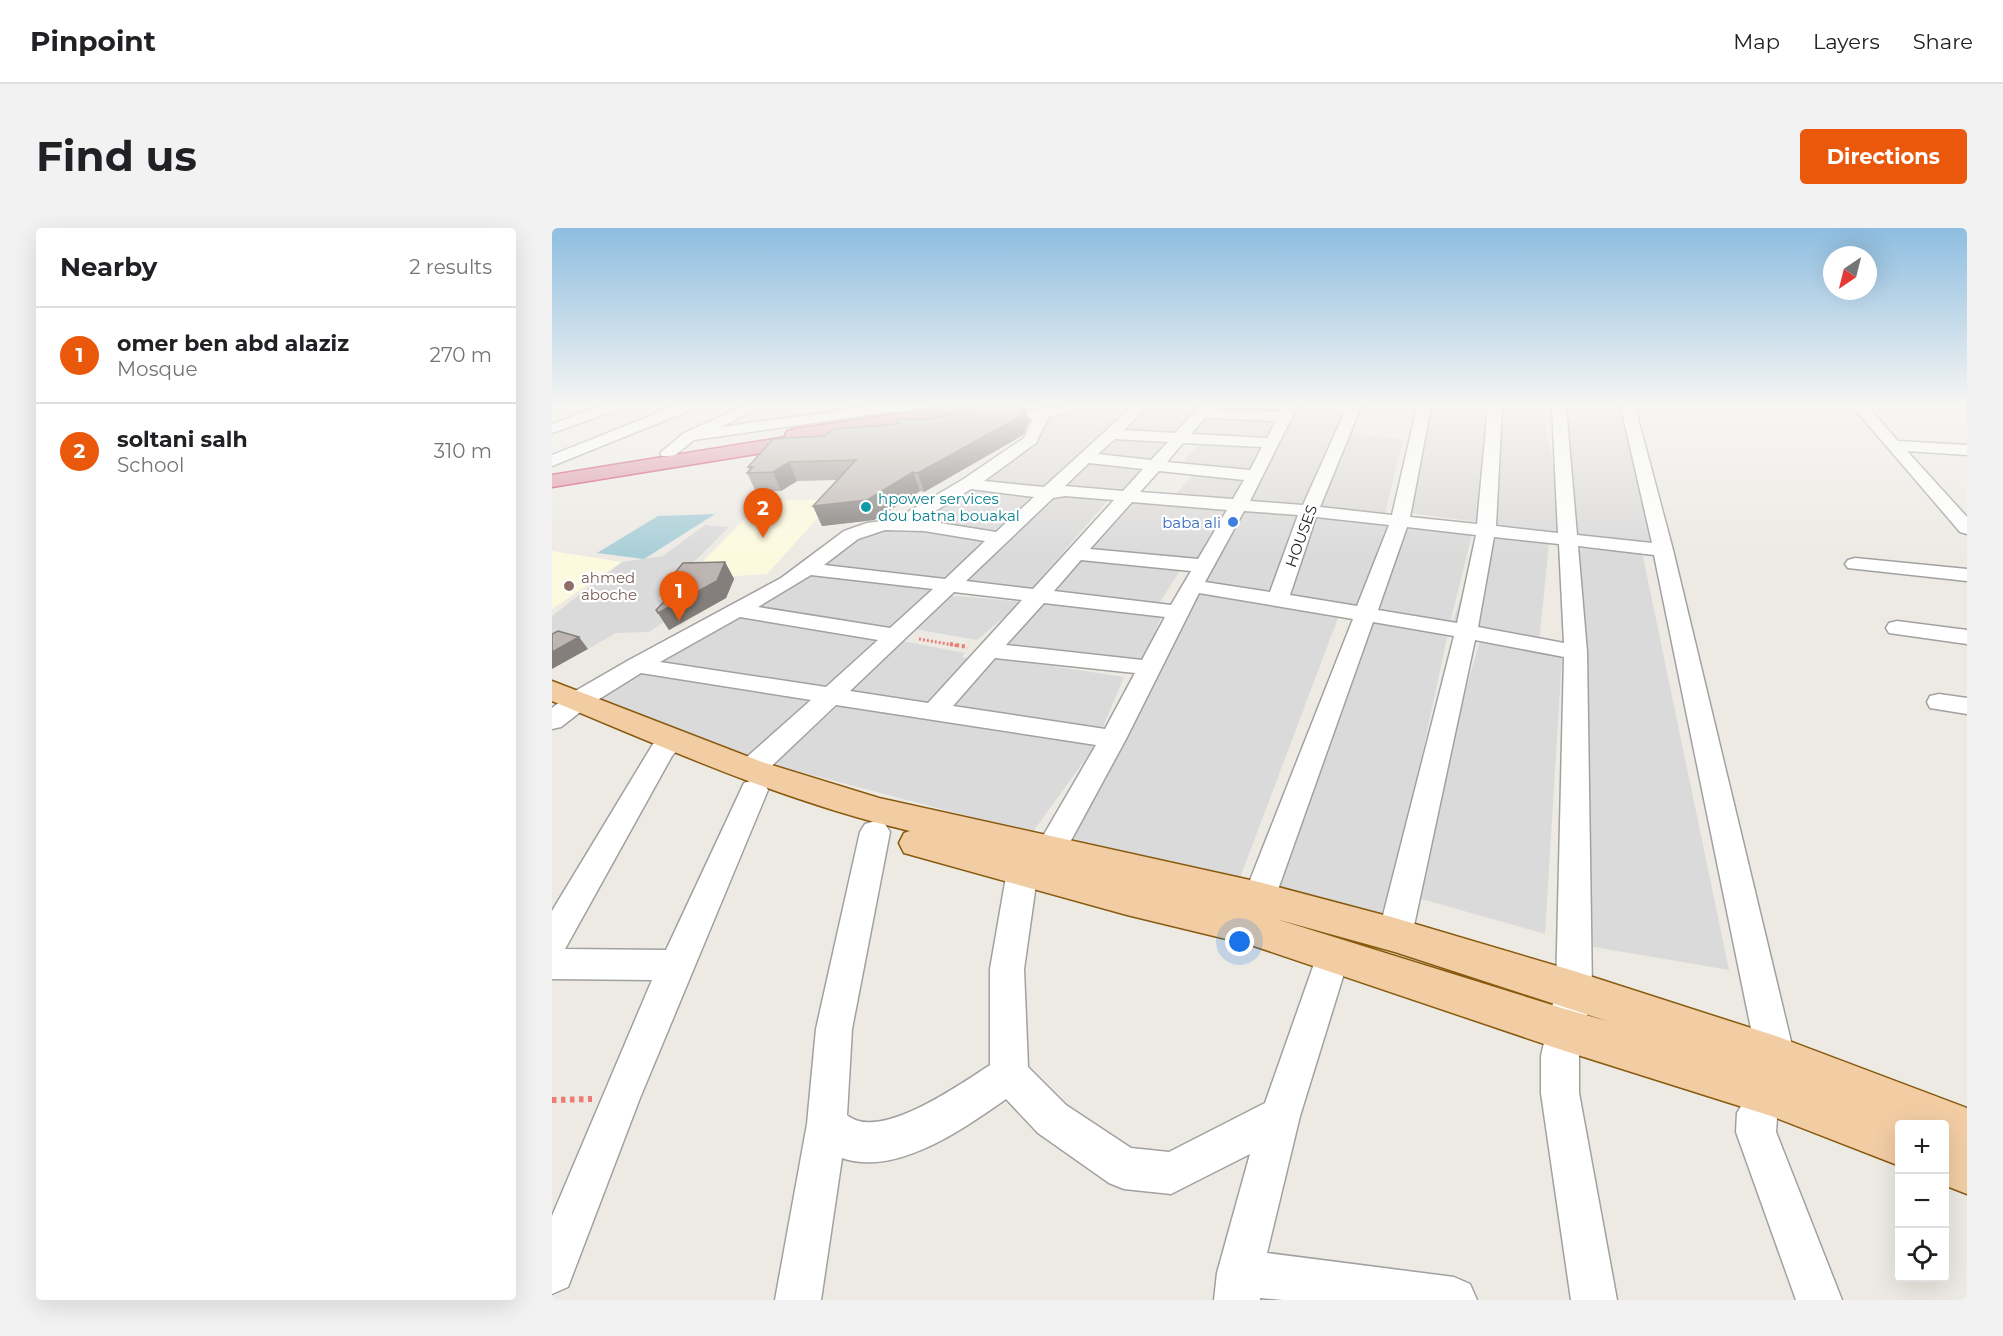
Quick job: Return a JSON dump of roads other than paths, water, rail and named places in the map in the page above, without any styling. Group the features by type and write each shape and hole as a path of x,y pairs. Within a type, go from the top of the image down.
{"highway":[{"path":"552,473 613,457"},
{"path":"552,481 705,457"}],"main road":[{"path":"559,707 668,745 875,832 1036,861"},
{"path":"752,780 889,814 1036,861 1127,899 1255,913 1395,935 1574,990 1774,1075 1962,1160"},
{"path":"1255,913 1333,954 1565,1030 1774,1075 1895,1140"}],"street":[{"path":"901,524 968,484 1007,457"},
{"path":"933,713 1163,457"},
{"path":"1265,457 1178,612 1113,739 1036,861 1007,969 1009,1075 1052,1119 1124,1168 1171,1173 1280,1116"},
{"name":"HOUSES","path":"1278,600 1309,511 1332,457"},
{"path":"1255,913 1400,521 1413,457"},
{"path":"1395,935 1466,631 1486,531 1491,457"},
{"path":"1562,457 1576,652 1574,990 1560,1056 1560,1094 1594,1300"},
{"path":"1640,457 1663,550 1774,1075 1757,1113 1756,1132 1819,1300"},
{"path":"1905,457 1967,528"},
{"path":"552,1271 620,1098 752,780 831,696 1087,458 1255,476"},
{"path":"968,484 1048,493 1065,491 1309,511 1663,550"},
{"path":"559,707 810,569 850,535 873,526 901,524 1000,538"},
{"path":"1077,554 1204,566"},
{"path":"1855,564 1967,575"},
{"path":"810,569 1178,612"},
{"path":"1193,586 1466,631 1576,652"},
{"path":"737,610 895,636"},
{"path":"1897,628 1967,637"},
{"path":"989,650 1149,668"},
{"path":"637,665 933,713 1113,739"},
{"path":"1939,702 1967,706"},
{"path":"552,941 668,745"},
{"path":"798,1300 827,1124 834,1029 875,832"},
{"path":"1333,954 1280,1116 1238,1287 1311,1280 1454,1300"},
{"path":"552,964 676,965"},
{"path":"827,1124 844,1139 879,1143 923,1128 1009,1075"}],"water":[{"path":"715,514 644,559 597,553 658,516"}],"place":[{"name":"hpower services dou batna bouakal","path":"866,507"},
{"name":"baba ali","path":"1233,522"},
{"name":"soltani salh","path":"763,538"},
{"name":"ahmed aboche","path":"569,586"},
{"name":"omer ben abd alaziz","path":"679,621"}]}
